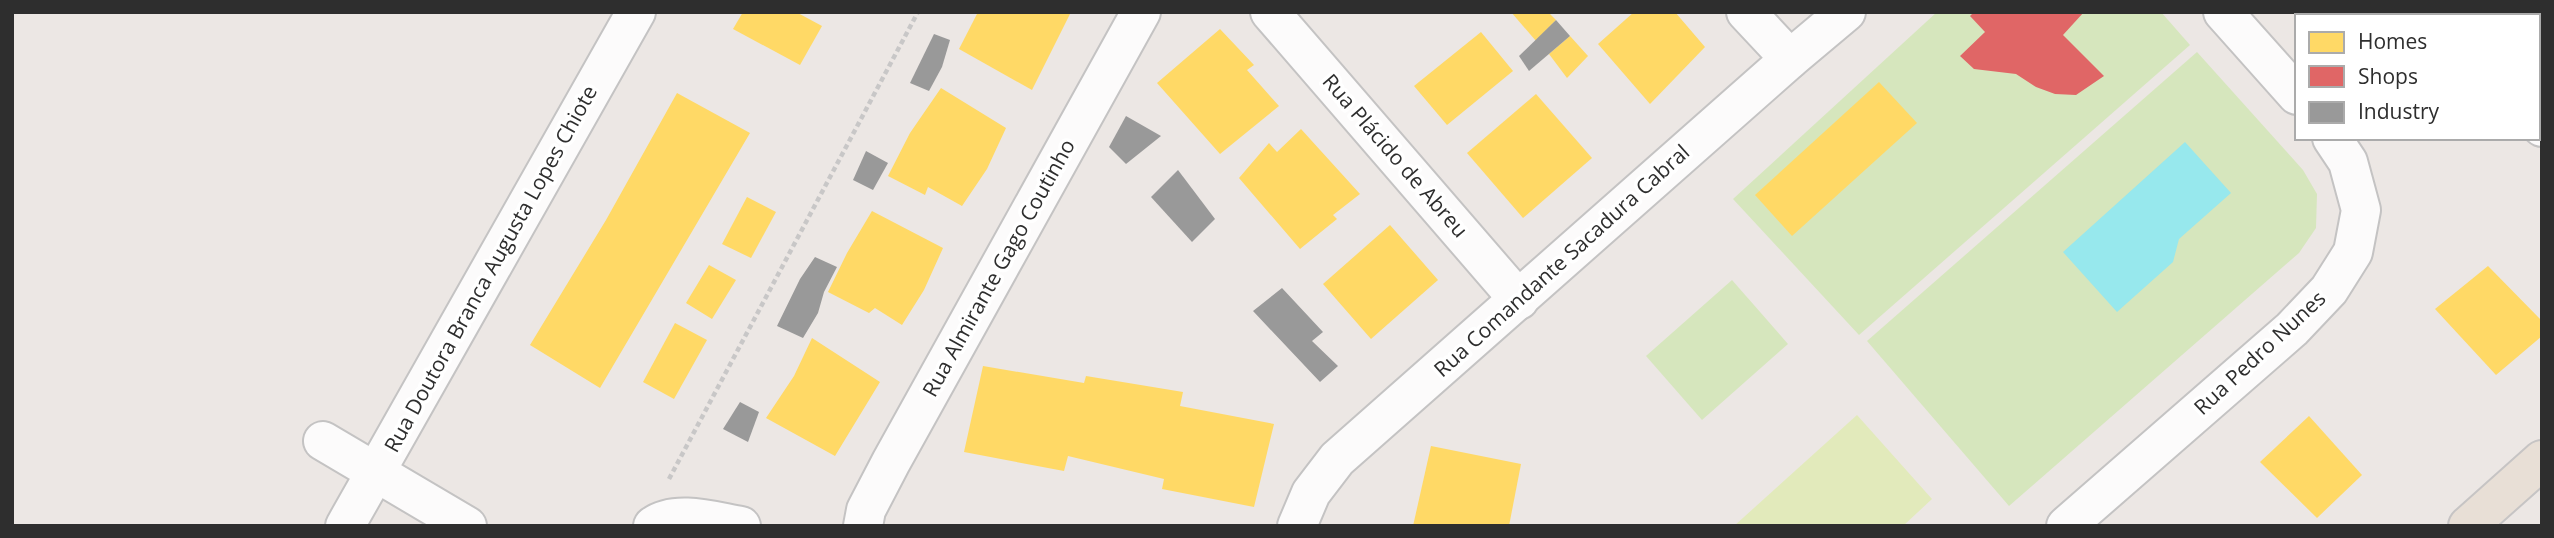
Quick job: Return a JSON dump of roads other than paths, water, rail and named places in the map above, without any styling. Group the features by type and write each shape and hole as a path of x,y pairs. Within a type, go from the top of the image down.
{"main road":[{"path":"2468,526 2542,460"}],"street":[{"name":"Rua Doutora Branca Augusta Lopes Chiote","path":"345,526 636,12"},
{"name":"Rua Almirante Gago Coutinho","path":"863,526 866,510 891,462 1141,12"},
{"name":"Rua Plácido de Abreu","path":"1270,12 1519,300"},
{"path":"1746,12 1790,59"},
{"name":"Rua Comandante Sacadura Cabral","path":"1297,526 1311,493 1338,459 1846,12"},
{"path":"2223,12 2295,93"},
{"name":"Rua Pedro Nunes","path":"2066,526 2291,329 2329,290 2353,251 2361,210 2348,162 2333,140"},
{"path":"323,442 467,526"},
{"path":"653,526 658,522 683,518 741,526"}],"water":[{"path":"2185,142 2231,193 2179,239 2173,262 2117,312 2063,252"}]}
